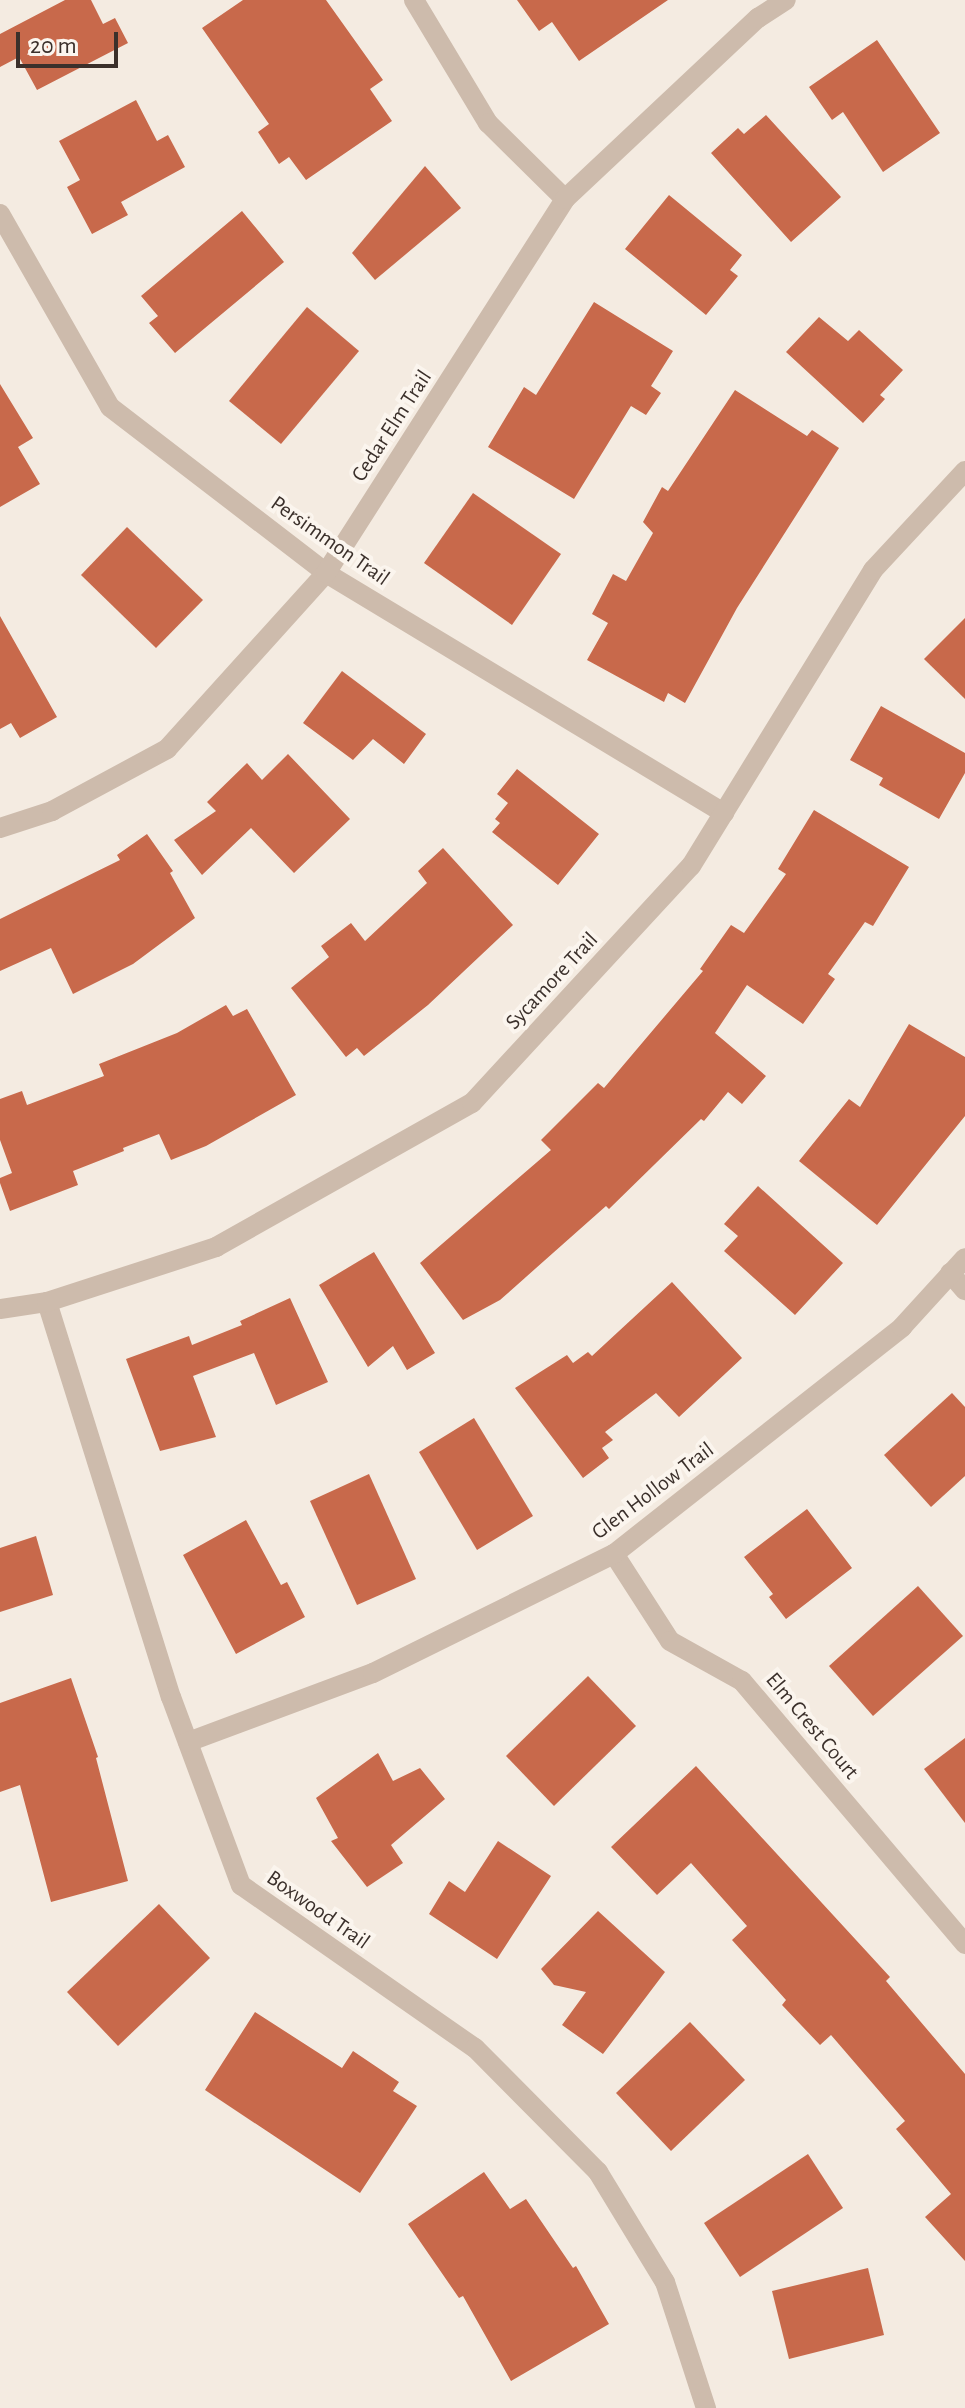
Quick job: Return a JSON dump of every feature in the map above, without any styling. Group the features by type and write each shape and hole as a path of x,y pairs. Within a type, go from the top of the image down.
{"street":[{"path":"414,0 488,123 565,199"},
{"name":"Cedar Elm Trail","path":"0,828 52,811 167,749 326,573 565,199 758,18 786,0"},
{"name":"Persimmon Trail","path":"0,214 110,407 326,573 724,813"},
{"name":"Sycamore Trail","path":"0,1309 47,1302 216,1247 472,1103 691,866 873,570 965,471"},
{"name":"Glen Hollow Trail","path":"188,1742 373,1673 614,1554 902,1327 965,1258"},
{"path":"950,1273 965,1290"},
{"name":"Boxwood Trail","path":"47,1302 188,1742 241,1885 475,2048 598,2172 665,2282 706,2408"},
{"name":"Elm Crest Court","path":"614,1554 670,1641 742,1681 965,1944"}],"building":[{"path":"65,0 91,0 103,24 115,18 128,43 37,90 19,57 0,67 0,34"},
{"path":"243,0 326,0 383,80 370,89 392,121 306,180 289,157 279,164 258,132 269,124 202,28"},
{"path":"517,0 668,0 579,61 552,22 539,31"},
{"path":"877,40 940,133 883,172 843,112 832,120 809,87"},
{"path":"136,100 157,141 168,135 185,167 121,202 128,215 92,234 67,187 80,180 59,141"},
{"path":"766,115 841,197 791,242 711,153 738,128 744,134"},
{"path":"425,166 461,208 375,280 352,253"},
{"path":"669,195 742,255 730,270 738,276 706,315 625,249"},
{"path":"242,211 284,262 175,353 149,323 158,316 141,296"},
{"path":"594,302 673,351 651,386 661,393 646,415 631,406 574,499 488,447 524,387 536,395"},
{"path":"307,307 359,351 281,444 229,401"},
{"path":"819,317 848,341 859,330 903,370 880,395 885,399 863,423 786,352"},
{"path":"0,384 33,438 18,447 40,484 0,507"},
{"path":"735,390 807,436 812,430 839,448 737,608 685,703 668,693 664,702 587,660 608,623 592,614 613,574 626,581 653,533 643,522 662,487 668,491"},
{"path":"473,493 561,554 512,625 424,563"},
{"path":"127,527 203,600 156,648 81,575"},
{"path":"0,616 57,717 20,738 11,723 0,729"},
{"path":"965,618 965,699 924,659"},
{"path":"342,671 426,734 404,764 373,739 353,760 303,723"},
{"path":"881,706 965,753 965,773 939,819 879,785 883,778 850,760"},
{"path":"288,754 350,819 294,873 251,828 202,875 174,840 216,811 207,802 247,763 262,780"},
{"path":"517,769 599,834 558,885 492,832 500,823 495,819 508,803 497,794"},
{"path":"814,810 909,867 873,926 865,922 828,974 835,979 803,1024 747,985 715,1033 766,1076 742,1104 728,1092 704,1121 701,1119 609,1209 606,1206 500,1300 463,1320 420,1263 551,1150 541,1140 598,1083 604,1088 703,971 700,969 731,925 744,933 786,874 778,869"},
{"path":"147,834 173,871 170,873 195,918 133,964 73,994 51,948 0,971 0,919 120,860 117,855"},
{"path":"443,848 513,925 428,1005 364,1056 357,1048 346,1057 291,988 329,957 321,946 351,923 365,941 427,883 418,871"},
{"path":"226,1005 233,1016 247,1009 296,1095 206,1146 171,1160 159,1134 123,1148 124,1151 73,1171 78,1185 10,1211 0,1183 0,1178 12,1173 0,1140 0,1099 22,1091 27,1105 104,1076 99,1064 177,1033"},
{"path":"909,1024 965,1057 965,1116 877,1225 799,1161 849,1099 860,1107"},
{"path":"758,1186 843,1263 795,1315 724,1251 738,1236 724,1224"},
{"path":"374,1252 435,1353 407,1370 393,1346 368,1367 319,1285"},
{"path":"672,1282 742,1358 679,1417 656,1393 605,1432 613,1440 602,1448 609,1458 583,1478 515,1388 567,1355 573,1363 588,1352 592,1356"},
{"path":"290,1298 328,1382 276,1405 254,1353 193,1376 216,1437 160,1451 126,1359 189,1336 192,1345 242,1325 240,1321"},
{"path":"952,1393 965,1407 965,1476 931,1507 884,1455"},
{"path":"474,1418 533,1516 477,1550 419,1452"},
{"path":"369,1474 416,1579 357,1605 310,1501"},
{"path":"807,1509 852,1568 786,1619 769,1597 773,1594 744,1557"},
{"path":"246,1520 281,1585 287,1582 305,1617 236,1654 183,1555"},
{"path":"36,1536 53,1595 0,1612 0,1548"},
{"path":"918,1586 963,1636 873,1716 829,1666"},
{"path":"588,1676 636,1726 554,1806 506,1756"},
{"path":"71,1678 98,1757 128,1881 51,1902 20,1785 0,1792 0,1703"},
{"path":"965,1738 965,1823 924,1769"},
{"path":"378,1753 393,1781 420,1768 445,1799 391,1845 403,1863 367,1887 331,1841 338,1838 316,1798"},
{"path":"696,1766 890,1977 886,1981 965,2074 965,2261 925,2217 951,2194 896,2129 905,2121 831,2035 820,2045 782,2005 786,2000 732,1940 747,1926 691,1863 657,1895 611,1847"},
{"path":"498,1841 551,1876 497,1959 429,1914 449,1881 465,1892"},
{"path":"159,1904 210,1958 118,2046 67,1992"},
{"path":"598,1911 665,1972 603,2054 562,2025 586,1992 554,1985 541,1969"},
{"path":"255,2012 342,2068 353,2051 399,2082 393,2091 417,2106 360,2193 205,2090"},
{"path":"690,2022 745,2080 671,2151 616,2093"},
{"path":"808,2154 843,2208 740,2277 704,2223"},
{"path":"484,2172 510,2209 526,2199 573,2268 576,2266 609,2324 511,2381 463,2296 459,2298 408,2224"},
{"path":"868,2268 884,2335 789,2359 772,2291"}]}
